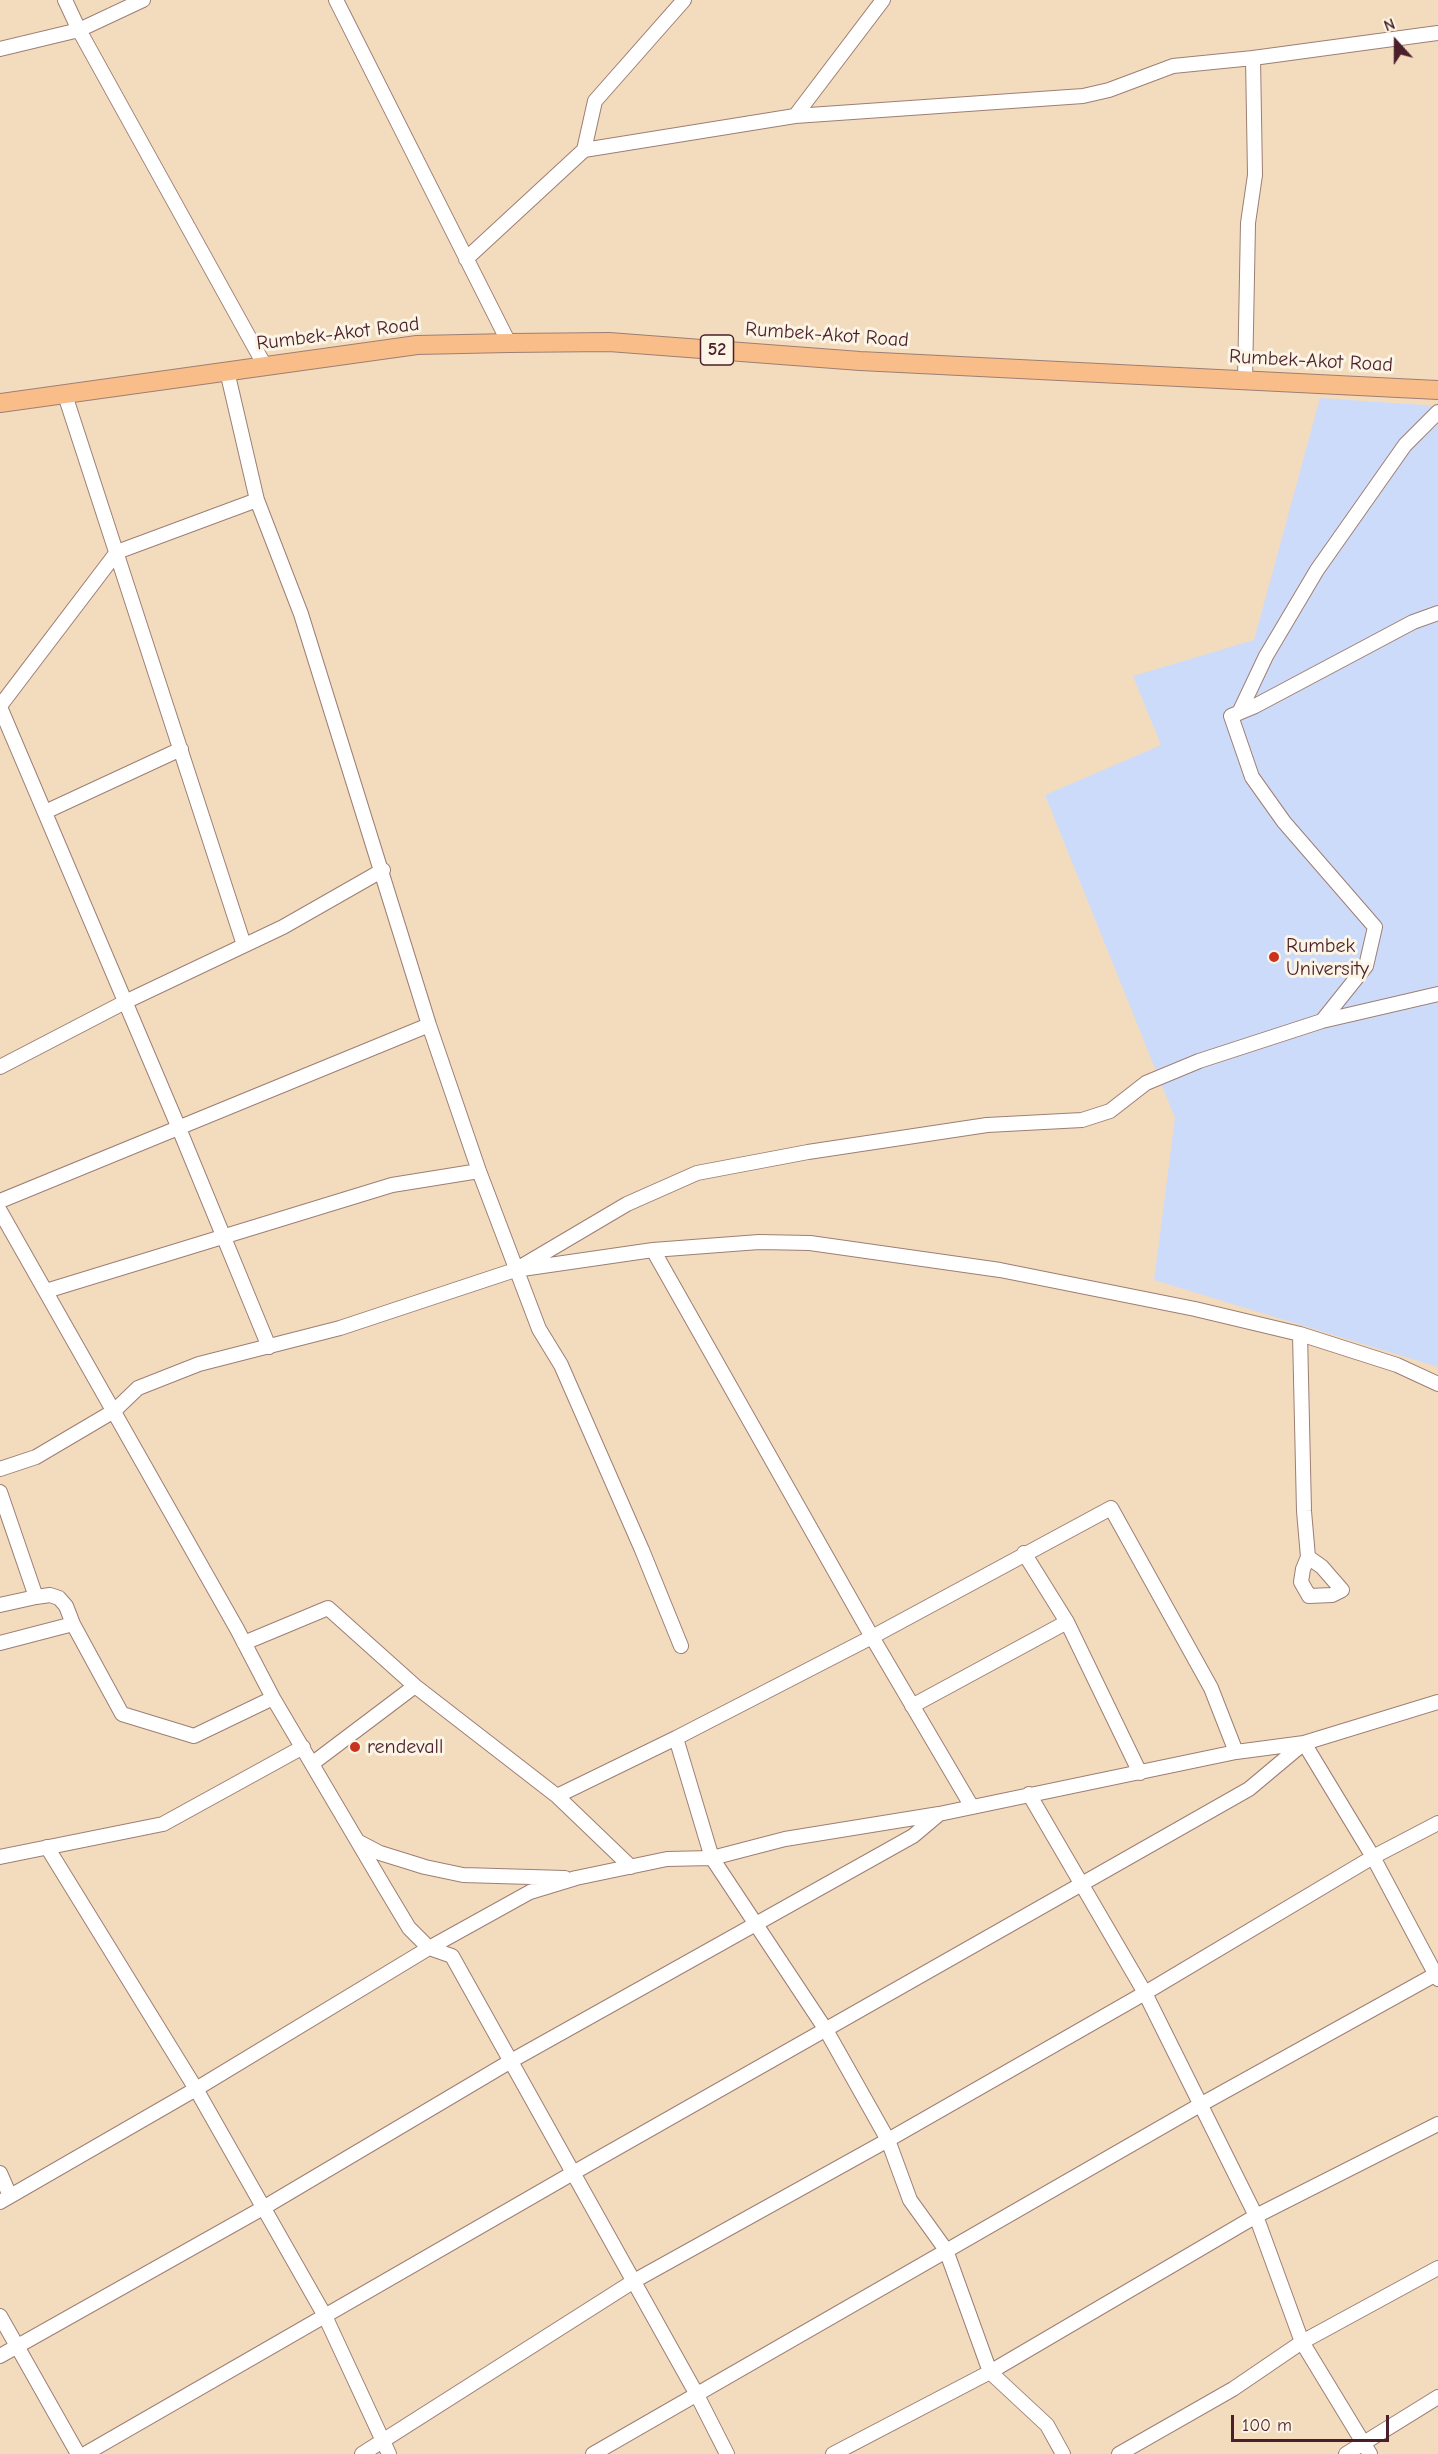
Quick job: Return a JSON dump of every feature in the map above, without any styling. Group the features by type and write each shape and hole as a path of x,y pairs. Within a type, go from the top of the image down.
{"main road":[{"name":"Rumbek-Akot Road","path":"0,403 417,345 609,342 860,361 1438,390"}],"street":[{"path":"65,0 79,30 265,366"},
{"path":"0,49 79,30 143,0"},
{"path":"336,0 508,343"},
{"path":"584,150 594,101 684,0"},
{"path":"795,116 883,0"},
{"path":"466,259 584,150 795,116 1083,96 1109,90 1173,66 1253,58 1438,33"},
{"path":"1245,381 1248,223 1255,175 1253,58"},
{"path":"227,371 257,500 302,614 429,1025 479,1171 539,1329 561,1365 681,1646"},
{"path":"65,395 244,945"},
{"path":"1239,713 1266,656 1317,570 1405,445 1438,411"},
{"path":"257,500 117,552 0,707 269,1347"},
{"path":"1322,1022 1366,966 1376,927 1284,822 1252,777 1231,716 1413,622 1438,613"},
{"path":"45,812 181,749"},
{"path":"0,1067 125,1002 283,927 382,870"},
{"path":"515,1270 627,1204 697,1173 808,1152 987,1125 1082,1120 1110,1111 1146,1083 1199,1061 1322,1022 1438,994"},
{"path":"0,1200 429,1025"},
{"path":"46,1291 392,1185 479,1171"},
{"path":"0,1211 273,1698 409,1928 429,1948 452,1956 696,2393 727,2454"},
{"path":"0,1468 36,1457 114,1411 138,1388 199,1364 340,1328 515,1270 653,1250 759,1242 810,1243 1042,1278 1195,1309 1300,1335 1397,1365 1438,1384"},
{"path":"653,1250 872,1637 972,1807"},
{"path":"1300,1335 1304,1510 1308,1557"},
{"path":"0,1492 36,1598"},
{"path":"557,1796 676,1738 872,1637 1111,1508 1211,1688 1236,1752"},
{"path":"1024,1553 1067,1622 1140,1773"},
{"path":"0,1605 50,1595 59,1598 66,1606 73,1624 122,1714 194,1736 273,1698"},
{"path":"244,1643 328,1608 415,1686 557,1796 631,1867"},
{"path":"912,1706 1067,1622"},
{"path":"0,1643 73,1624"},
{"path":"313,1763 415,1686"},
{"path":"0,2173 5,2199 196,2089 429,1948 530,1892 576,1878 667,1859 712,1858 786,1839 939,1814 1236,1752 1304,1743 1438,1702"},
{"path":"676,1738 712,1858 826,2030 888,2140 910,2200 946,2250 990,2372 1047,2425 1063,2454"},
{"path":"593,2454 1200,2105 1437,1976 1372,1857 1304,1743"},
{"path":"93,2452 573,2173 1249,1789 1304,1743"},
{"path":"0,1857 163,1824 303,1747"},
{"path":"1029,1794 1145,1993 1256,2216 1302,2342 1367,2449"},
{"path":"0,2356 264,2208 511,2061 913,1836 939,1814"},
{"path":"362,2454 386,2448 634,2282 1145,1993 1372,1857 1438,1822"},
{"path":"358,1840 380,1853 425,1867 463,1875 576,1878"},
{"path":"47,1847 196,2089 325,2316 386,2448"},
{"path":"833,2454 990,2372 1256,2216 1438,2124"},
{"path":"1119,2454 1233,2389 1302,2342 1438,2268"},
{"path":"0,2316 78,2454"},
{"path":"1347,2454 1367,2449 1438,2397"}],"shaded area":[{"name":"Rumbek University","path":"1320,398 1438,406 1438,1367 1154,1280 1175,1118 1045,795 1161,745 1133,676 1254,640"}],"place":[{"name":"Rumbek University","path":"1274,957"},
{"name":"rendevall","path":"355,1747"}]}
